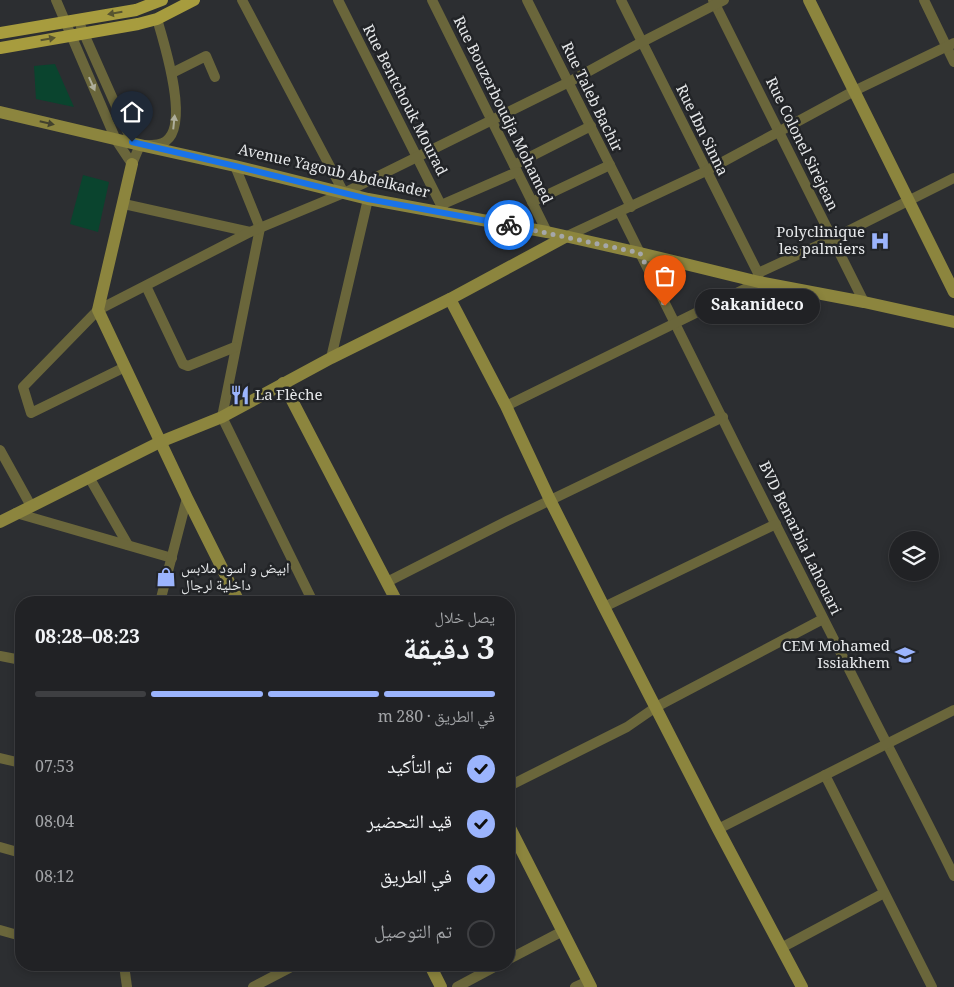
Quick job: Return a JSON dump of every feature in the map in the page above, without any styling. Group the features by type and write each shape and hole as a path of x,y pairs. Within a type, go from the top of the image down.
{"main road":[{"path":"0,48 138,24 157,19 194,0"},
{"path":"0,32 136,10 155,1"}],"street":[{"path":"242,0 344,193"},
{"name":"Rue Bentchouk Mourad","path":"338,0 443,209"},
{"name":"Rue Bouzerboudja Mohamed","path":"432,0 547,232"},
{"name":"Rue Taleb Bachir","path":"527,0 631,207"},
{"name":"Rue Ibn Sinna","path":"621,0 759,278"},
{"path":"809,0 954,292"},
{"path":"924,0 950,45 954,62"},
{"path":"125,366 30,412 23,387 98,310 255,230 344,193 569,82 718,1"},
{"name":"Rue Colonel Sirejean","path":"718,1 864,302"},
{"path":"57,4 78,20 136,144 124,204 98,310 187,498 237,596"},
{"path":"57,4 116,140 132,164"},
{"path":"136,144 164,143 171,137 174,126 175,102 172,73 157,19"},
{"path":"0,522 160,442 222,417 331,358 450,300 565,237 620,213 706,171 854,91 950,45"},
{"path":"172,73 206,56 215,77"},
{"name":"Avenue Yagoub Abdelkader","path":"0,112 235,166 368,199 443,209 954,322"},
{"path":"443,209 591,126"},
{"path":"235,166 255,230 222,417 310,596"},
{"path":"532,202 610,166"},
{"path":"506,406 673,323 832,239 954,178"},
{"path":"331,358 368,199"},
{"path":"124,204 255,230"},
{"name":"BVD Benarbia Lahouari","path":"620,213 673,323 723,417 886,744 953,872"},
{"path":"146,286 183,364 188,366 235,347"},
{"path":"450,300 506,406 550,500 604,607 802,987"},
{"path":"283,384 394,596"},
{"path":"387,582 550,500 723,417"},
{"path":"0,450 31,506"},
{"path":"89,477 128,546"},
{"path":"162,596 187,498"},
{"path":"16,514 172,558"},
{"path":"604,607 776,524"},
{"path":"515,783 627,728 656,707 823,619"},
{"path":"0,656 15,659"},
{"path":"718,829 954,710"},
{"path":"0,758 15,762"},
{"path":"825,775 932,987"},
{"path":"515,838 590,984 575,987"},
{"path":"0,847 15,851"},
{"path":"781,948 884,893"},
{"path":"0,930 15,934"},
{"path":"515,956 562,932"},
{"path":"125,971 127,987"},
{"path":"254,987 284,971"},
{"path":"432,971 436,986"},
{"path":"457,987 487,971"}],"green space":[{"path":"55,64 74,107 36,99 34,66"},
{"path":"83,175 109,182 98,232 70,224"}],"way so far":[{"path":"509,225 640,253 665,306"}],"place":[{"name":"Polyclinique les palmiers","path":"880,241"},
{"name":"Sakanideco","path":"665,306"},
{"name":"La Flèche","path":"240,395"},
{"name":"ابيض و اسود ملابس داخلية لرجال","path":"166,577"},
{"name":"CEM Mohamed Issiakhem","path":"905,655"}],"route":[{"path":"132,142 368,199 509,225"}]}
